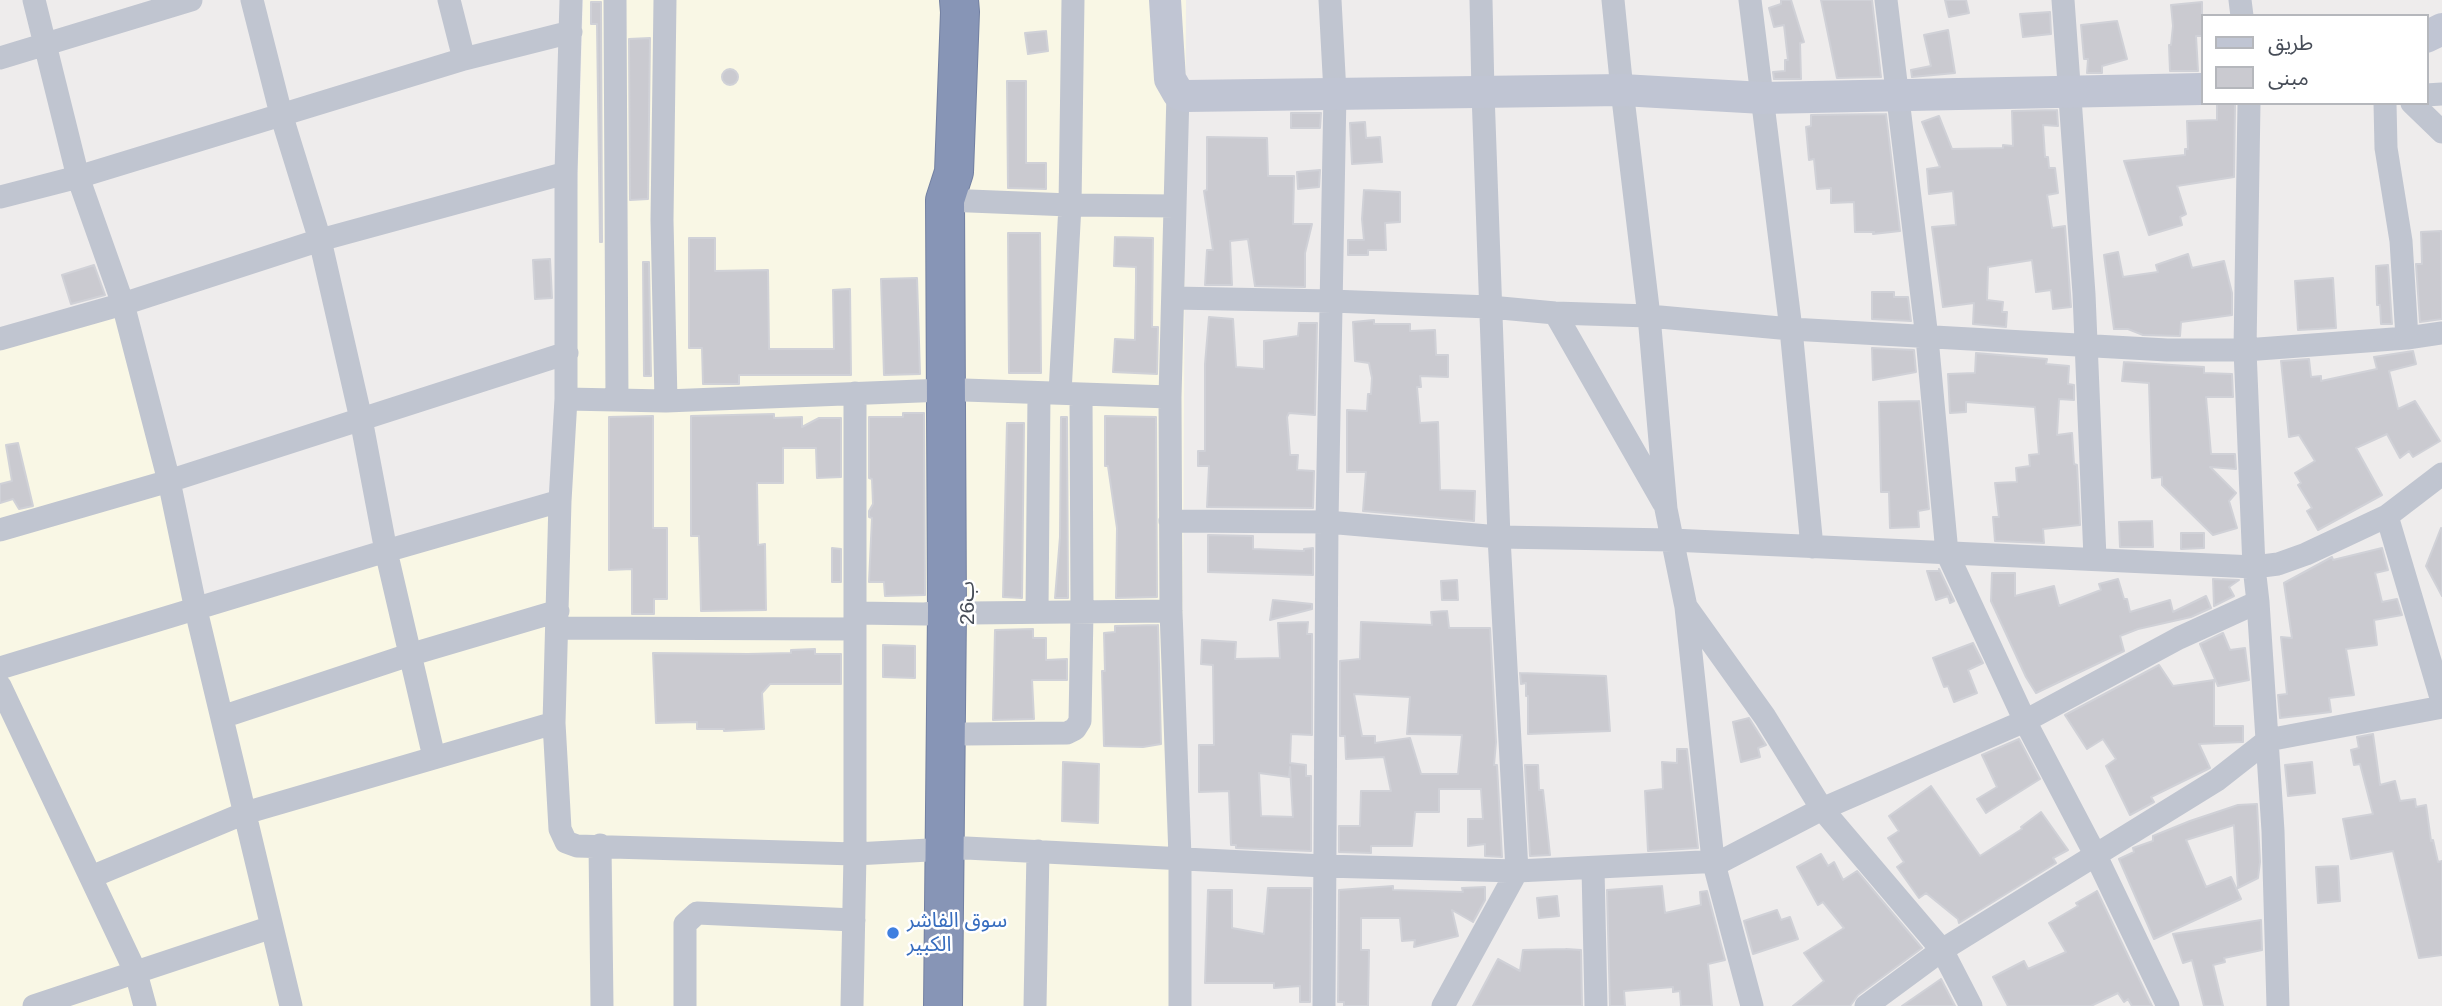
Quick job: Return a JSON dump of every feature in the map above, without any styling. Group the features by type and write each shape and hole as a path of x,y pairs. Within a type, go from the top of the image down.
{"highway":[{"name":"26ب","path":"959,0 953,191 958,612 955,847 965,1006"},
{"name":"26ب","path":"943,1006 966,734 958,612"}],"street":[{"path":"34,0 78,177 123,304 169,481 196,610 291,1006"},
{"path":"0,58 191,0"},
{"path":"252,0 281,114 320,240 361,419 386,551 434,757"},
{"path":"449,0 464,59"},
{"path":"571,0 566,173 566,399 560,501 554,723 560,829 566,842 577,846 856,853 955,847 1324,866 1517,871 1722,860 1822,809 2025,720 2179,638 2258,601"},
{"path":"615,0 617,400"},
{"path":"665,0 662,220 666,401"},
{"path":"1037,611 1060,393 1070,205 1073,0"},
{"path":"1166,0 1170,79 1178,93 1170,397 1170,521 1180,858 1180,1006"},
{"path":"1324,1006 1335,93 1331,0"},
{"path":"1443,1006 1517,871 1499,537 1481,0"},
{"path":"1613,0 1649,316 1666,509 1686,607 1713,860 1752,1006"},
{"path":"1750,0 1791,329 1812,547"},
{"path":"1886,0 1927,338 1947,553 2025,720 2096,856 2168,1006"},
{"path":"2063,0 2086,347 2095,558"},
{"path":"0,197 78,177 464,59 571,32"},
{"path":"1178,93 1186,96 1622,90 1763,98 2200,89"},
{"path":"2249,105 2245,350 2254,566 2268,740 2278,1006"},
{"path":"2385,105 2386,148 2401,240 2407,338"},
{"path":"2414,105 2442,132"},
{"path":"0,339 123,304 320,240 566,173"},
{"path":"953,191 1070,205 1175,206"},
{"path":"1173,298 1331,300 1490,307 1555,313 1649,316 1927,338 2167,351 2245,350 2442,333"},
{"path":"1555,313 1666,509"},
{"path":"0,530 169,481 567,353"},
{"path":"566,399 666,401 955,390 1170,397"},
{"path":"852,1006 856,853 855,393"},
{"path":"966,734 1067,733 1075,729 1080,721 1082,612 1060,393"},
{"path":"1170,521 1328,522 1499,537 1672,540 2254,566 2278,564 2306,554 2387,516 2442,474"},
{"path":"0,668 560,501"},
{"path":"2387,516 2435,656 2442,701"},
{"path":"1686,607 1765,717 1822,809 1942,950 1971,1006"},
{"path":"222,717 409,655 557,620 855,621 958,612 1171,611"},
{"path":"0,686 136,973 145,1006"},
{"path":"1866,1006 1942,950 2217,780 2268,740 2442,707"},
{"path":"92,877 245,813 554,723"},
{"path":"600,845 602,1006"},
{"path":"1035,1006 1038,851"},
{"path":"1593,868 1596,1006"},
{"path":"685,1006 685,924 697,913 854,920"},
{"path":"34,1006 272,927"}],"shaded area":[{"path":"583,0 1186,0 1181,1006 0,1006 0,348 132,306 204,603 568,491"}],"building":[{"path":"1781,0 1791,0 1804,42 1800,43 1801,79 1774,79 1773,72 1785,71 1785,60 1788,60 1784,25 1774,27 1769,8 1781,4"},
{"path":"1821,0 1872,0 1881,77 1837,78"},
{"path":"1945,0 1966,0 1969,13 1949,17"},
{"path":"591,2 601,2 602,242 597,24 591,24"},
{"path":"2202,2 2200,36 2196,36 2198,71 2170,71 2169,45 2173,26 2171,5"},
{"path":"2050,12 2051,34 2023,37 2020,14"},
{"path":"2117,21 2127,59 2102,66 2102,73 2087,73 2088,59 2084,59 2081,25"},
{"path":"1948,30 1955,73 1912,77 1911,70 1931,66 1924,35"},
{"path":"1046,31 1048,51 1028,54 1025,33"},
{"path":"650,38 648,199 630,200 629,39"},
{"path":"730,69 736,71 736,83 730,85 724,83 722,77 724,71"},
{"path":"1007,81 1026,81 1026,163 1046,163 1046,189 1008,188"},
{"path":"2217,105 2235,105 2234,177 2177,186 2186,214 2180,217 2182,225 2149,235 2124,161 2185,155 2185,149 2188,149 2187,121 2217,120"},
{"path":"2057,110 2058,126 2043,125 2045,157 2048,157 2049,168 2055,168 2058,193 2047,195 2052,228 2065,226 2071,307 2053,309 2051,290 2036,292 2032,260 1988,267 1987,300 2003,302 2002,312 2007,312 2006,327 1973,324 1974,303 1943,307 1932,227 1956,225 1953,191 1929,194 1927,169 1940,167 1922,122 1939,116 1952,149 2003,148 2003,145 2013,146 2012,111"},
{"path":"1291,113 1321,113 1320,128 1291,128"},
{"path":"1886,114 1900,231 1873,234 1874,232 1855,232 1854,202 1831,203 1831,188 1817,189 1814,159 1809,160 1806,127 1811,126 1811,115"},
{"path":"1365,122 1366,138 1380,137 1382,162 1352,164 1350,123"},
{"path":"1207,137 1267,138 1268,176 1294,176 1293,224 1312,224 1305,253 1305,287 1255,286 1248,239 1230,241 1232,285 1205,285 1207,250 1213,250 1204,191 1207,190"},
{"path":"1320,170 1319,187 1298,189 1297,172"},
{"path":"1364,190 1400,192 1400,222 1385,223 1386,250 1368,250 1368,255 1348,255 1348,240 1364,240"},
{"path":"2441,231 2442,319 2420,322 2416,264 2422,264 2421,232"},
{"path":"1008,233 1040,233 1041,373 1009,373"},
{"path":"1115,237 1153,238 1152,327 1158,327 1157,374 1113,372 1115,339 1135,340 1136,281 1136,267 1114,266"},
{"path":"689,238 715,238 715,271 768,270 769,349 834,349 833,290 850,289 851,375 739,375 739,384 703,384 702,348 689,348"},
{"path":"2118,252 2123,277 2158,272 2156,265 2188,254 2192,268 2224,261 2232,293 2232,315 2181,322 2180,336 2143,335 2128,329 2114,329 2104,255"},
{"path":"550,259 552,298 535,299 533,260"},
{"path":"643,262 649,262 651,376 644,376"},
{"path":"94,265 105,295 71,304 62,275"},
{"path":"2388,265 2392,324 2381,324 2380,305 2377,305 2376,266"},
{"path":"917,278 920,374 884,375 881,279"},
{"path":"2333,278 2336,328 2298,330 2295,281"},
{"path":"1872,292 1894,292 1894,297 1908,297 1911,321 1872,319"},
{"path":"1209,317 1233,319 1236,367 1264,369 1264,341 1298,336 1299,323 1317,323 1315,415 1289,413 1287,417 1290,455 1298,455 1297,470 1314,471 1313,508 1207,507 1209,466 1198,466 1198,451 1205,451 1205,364"},
{"path":"1374,320 1374,324 1410,324 1410,331 1435,330 1436,355 1448,355 1448,377 1420,376 1421,387 1417,387 1420,423 1438,422 1440,490 1475,491 1474,521 1363,511 1366,472 1347,472 1347,410 1367,411 1368,394 1371,394 1369,363 1355,361 1353,322"},
{"path":"1872,348 1914,350 1916,372 1873,380"},
{"path":"2413,351 2416,364 2389,371 2398,409 2415,401 2440,441 2413,457 2409,451 2400,458 2387,434 2356,448 2382,495 2318,530 2307,511 2312,508 2298,485 2301,483 2295,473 2315,461 2299,435 2289,437 2281,361 2309,359 2311,377 2321,376 2321,381 2377,369 2374,357"},
{"path":"1976,353 2047,359 2046,364 2069,366 2068,384 2074,385 2074,400 2059,399 2057,435 2072,433 2074,464 2077,465 2080,525 2043,529 2044,543 1995,541 1993,517 1999,517 1995,483 2017,482 2016,468 2030,466 2029,455 2039,454 2035,407 1966,402 1966,412 1950,413 1948,374 1975,373"},
{"path":"2124,362 2204,367 2204,373 2232,374 2233,397 2206,397 2211,454 2235,454 2236,469 2210,467 2236,493 2229,501 2237,528 2213,535 2162,485 2162,477 2152,478 2149,383 2122,381"},
{"path":"1919,401 1929,509 1918,511 1919,527 1890,528 1889,492 1881,492 1879,402"},
{"path":"903,413 924,413 925,595 885,596 884,582 869,582 872,518 869,517 869,511 873,504 872,479 869,478 869,417 903,417"},
{"path":"774,414 774,418 802,417 802,427 819,418 841,418 841,477 817,478 816,448 783,448 783,483 757,483 758,545 765,544 766,610 701,611 699,536 691,536 691,416"},
{"path":"653,416 653,528 667,528 667,599 654,599 654,614 632,614 632,569 609,570 609,417"},
{"path":"1105,416 1156,417 1157,597 1116,598 1117,528 1108,466 1105,466"},
{"path":"1061,417 1067,417 1068,598 1055,598 1060,537"},
{"path":"1007,423 1024,423 1022,598 1003,597"},
{"path":"18,443 33,506 19,509 13,499 0,503 0,484 12,481 6,445"},
{"path":"2152,521 2153,547 2120,547 2119,522"},
{"path":"2442,529 2442,596 2426,566"},
{"path":"2181,533 2204,533 2204,548 2181,549"},
{"path":"1208,535 1253,536 1253,549 1304,551 1313,548 1313,575 1208,572"},
{"path":"832,548 841,549 841,582 832,582"},
{"path":"2382,548 2388,570 2375,573 2382,602 2397,599 2402,615 2374,620 2377,645 2346,649 2354,695 2329,698 2331,712 2280,718 2278,695 2287,694 2281,637 2292,638 2284,583 2332,557 2333,560"},
{"path":"1927,571 1940,571 1954,601 1950,603 1948,596 1936,600"},
{"path":"1992,573 2015,573 2015,596 2054,586 2059,606 2101,590 2099,584 2118,579 2130,612 2170,600 2173,612 2206,596 2211,608 2191,617 2138,629 2120,636 2124,651 2036,693 1991,601"},
{"path":"2213,579 2239,580 2229,587 2234,596 2214,606"},
{"path":"1457,580 1458,600 1442,600 1441,581"},
{"path":"1273,600 1312,604 1312,609 1270,620"},
{"path":"1447,611 1449,628 1490,628 1496,742 1494,765 1497,765 1502,857 1485,856 1485,844 1468,846 1468,819 1483,819 1481,789 1439,789 1439,812 1415,812 1412,846 1371,846 1371,853 1339,852 1339,826 1360,826 1361,791 1391,791 1384,757 1346,759 1345,736 1340,736 1340,661 1360,659 1361,622 1432,625 1431,612","holes":["1354,694 1410,697 1407,734 1462,735 1458,774 1421,774 1410,738 1375,743 1375,736 1362,736"]},
{"path":"1308,622 1307,634 1312,634 1312,735 1291,734 1290,763 1306,765 1306,776 1311,776 1311,851 1236,848 1236,845 1231,845 1229,791 1199,792 1199,745 1214,745 1213,665 1201,664 1202,640 1236,642 1235,659 1280,658 1278,623","holes":["1290,767 1293,817 1261,816 1259,773 1289,777"]},
{"path":"1158,625 1161,744 1143,747 1104,746 1104,633 1115,632 1115,626"},
{"path":"1033,629 1033,638 1046,638 1046,660 1067,659 1067,680 1032,680 1034,719 993,720 995,630"},
{"path":"2223,633 2230,650 2245,648 2249,680 2218,686 2200,644"},
{"path":"1973,643 1983,663 1968,670 1977,693 1954,702 1948,686 1944,687 1933,658"},
{"path":"883,645 915,646 915,678 883,677"},
{"path":"815,649 815,654 841,654 841,684 770,684 762,693 764,729 724,731 697,729 697,722 656,723 653,653 791,653 791,650"},
{"path":"2159,665 2173,686 2214,680 2214,726 2243,726 2243,742 2199,744 2210,768 2151,797 2154,802 2130,815 2106,766 2116,759 2103,739 2087,749 2065,715"},
{"path":"1520,673 1606,676 1610,731 1528,734 1528,696 1526,683 1521,684"},
{"path":"1749,718 1766,745 1758,748 1760,757 1741,762 1733,722"},
{"path":"2373,734 2380,785 2395,781 2400,801 2415,799 2416,807 2426,805 2431,841 2433,840 2438,862 2442,861 2442,955 2419,958 2393,851 2351,859 2343,819 2373,814 2360,764 2354,765 2351,750 2359,748 2357,737"},
{"path":"2019,739 2040,779 1986,813 1977,799 1997,787 1982,755"},
{"path":"1677,749 1687,749 1698,848 1648,851 1645,791 1663,789 1662,762 1677,763"},
{"path":"1063,762 1099,764 1098,823 1062,821"},
{"path":"2312,762 2315,793 2288,796 2285,765"},
{"path":"1525,765 1538,765 1539,790 1543,790 1550,855 1530,856"},
{"path":"1931,786 1980,856 2022,829 2021,827 2041,812 2068,850 2053,858 2056,863 1959,923 1958,919 1926,893 1919,898 1897,867 1904,862 1888,838 1899,831 1889,816"},
{"path":"2257,804 2260,862 2258,878 2238,888 2234,825 2186,840 2206,887 2231,877 2241,899 2154,939 2119,859 2134,852 2133,848 2153,841 2153,836 2190,821 2238,805"},
{"path":"1821,854 1828,866 1834,862 1843,880 1857,871 1922,948 1858,995 1850,1006 1793,1006 1824,981 1804,953 1844,928 1823,902 1818,905 1797,867"},
{"path":"2338,866 2340,901 2318,903 2316,867"},
{"path":"1393,886 1393,890 1463,892 1462,888 1485,887 1485,900 1473,922 1452,910 1458,936 1414,947 1415,940 1402,941 1400,918 1361,918 1361,950 1369,950 1368,1006 1344,1006 1344,1002 1338,1002 1339,890"},
{"path":"1662,886 1665,913 1701,905 1700,892 1707,891 1725,960 1708,964 1712,1006 1681,1006 1680,991 1673,992 1673,987 1624,991 1625,1006 1610,1006 1607,890"},
{"path":"1268,888 1311,888 1310,1002 1300,1002 1300,986 1274,988 1274,983 1205,983 1208,890 1232,890 1232,928 1264,934"},
{"path":"2097,891 2152,1006 2132,1006 2128,999 2124,1002 2118,993 2091,1006 2008,1006 1993,977 2024,961 2028,969 2066,952 2049,923"},
{"path":"1557,896 1559,916 1539,918 1537,898"},
{"path":"1777,910 1781,920 1790,917 1798,939 1753,954 1744,921"},
{"path":"2261,920 2262,950 2224,958 2225,962 2213,965 2223,1006 2204,1006 2192,960 2183,963 2173,934"},
{"path":"1523,950 1581,950 1582,1006 1473,1006 1498,959 1520,971"},
{"path":"1941,979 1955,1006 1902,1006"}],"place":[{"name":"سوق الفاشر الكبير","path":"893,933"}]}
